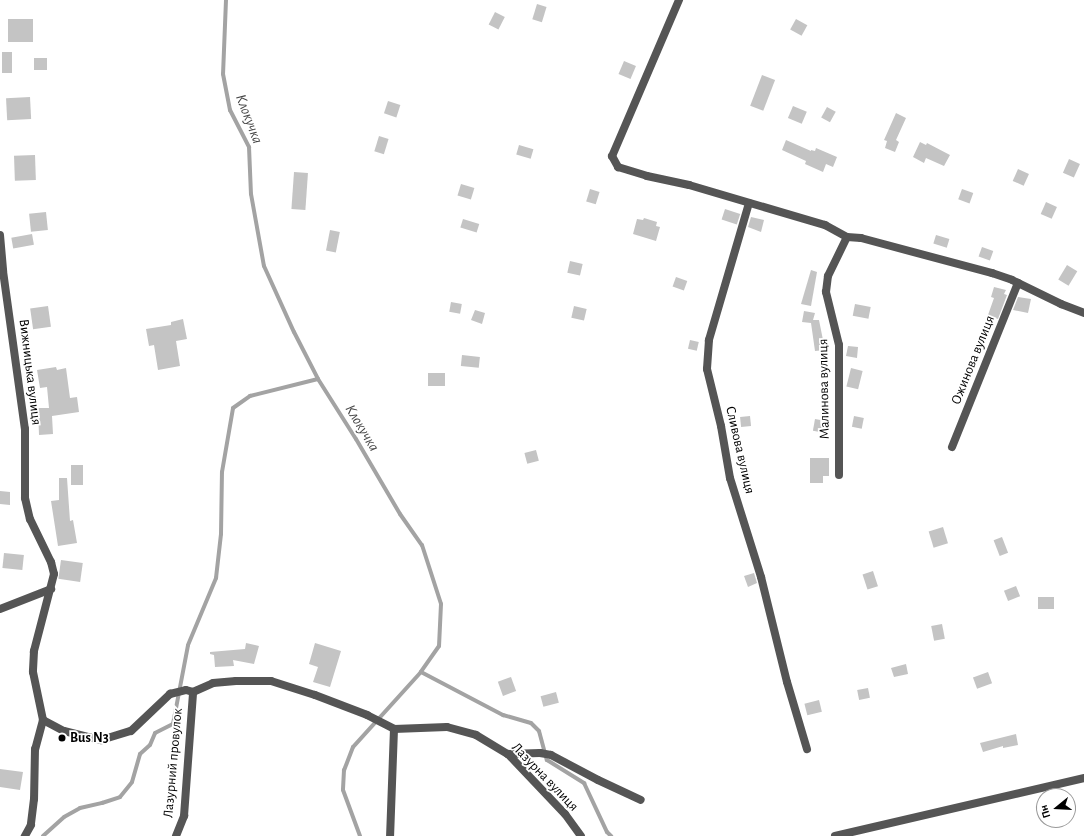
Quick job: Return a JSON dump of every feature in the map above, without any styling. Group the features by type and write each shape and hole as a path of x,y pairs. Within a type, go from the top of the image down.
{"street":[{"path":"679,0 612,156 618,167 647,176 689,185 825,225 847,237 861,238 980,270 1018,283 1048,299 1084,313"},
{"name":"Сливова вулиця","path":"749,203 709,340 707,369 721,426 730,478 755,556 787,682 807,749"},
{"name":"Вижницька вулиця","path":"0,234 3,271 25,429 25,498 30,519 51,562 54,574 34,658 33,672 43,720"},
{"name":"Малинова вулиця","path":"839,475 839,345 826,292 828,276 847,237"},
{"name":"Ожинова вулиця","path":"952,447 1018,283"},
{"path":"0,609 51,590"},
{"path":"28,834 34,799 35,749 43,720 64,732 100,740 131,731 170,694 189,691 213,684 236,681 271,681 315,695 367,715 394,729 390,836"},
{"name":"Лазурний провулок","path":"176,836 184,816 189,691"},
{"name":"Лазурна вулиця","path":"394,729 447,727 476,735 508,754 565,814 581,836"},
{"path":"508,754 540,753 551,755 598,780 641,800"},
{"path":"835,836 1084,778"}],"building":[{"path":"537,4 547,7 542,22 532,19"},
{"path":"495,12 505,17 498,29 489,24"},
{"path":"8,19 33,19 33,42 8,42"},
{"path":"796,19 807,25 802,36 790,29"},
{"path":"2,52 12,52 12,73 2,73"},
{"path":"34,58 47,58 47,70 34,70"},
{"path":"624,61 636,66 630,79 619,74"},
{"path":"762,75 775,80 763,111 750,106"},
{"path":"30,97 31,119 7,120 6,98"},
{"path":"388,101 400,105 396,117 384,113"},
{"path":"793,106 807,112 802,124 788,118"},
{"path":"827,107 836,112 830,122 821,117"},
{"path":"896,113 906,118 896,140 899,142 895,152 885,148 887,141 884,140"},
{"path":"379,136 389,139 384,154 374,151"},
{"path":"786,140 811,151 815,151 816,148 837,157 833,167 826,164 823,172 805,164 806,161 782,150"},
{"path":"920,142 926,145 927,143 950,155 944,166 926,158 924,163 913,157"},
{"path":"519,145 533,149 531,159 516,155"},
{"path":"35,155 36,180 15,181 14,156"},
{"path":"1069,159 1080,164 1074,178 1063,173"},
{"path":"1018,169 1029,174 1024,186 1013,181"},
{"path":"294,172 308,173 305,210 291,209"},
{"path":"461,184 474,188 471,200 457,195"},
{"path":"590,189 600,192 596,204 586,201"},
{"path":"962,189 973,193 970,203 958,199"},
{"path":"1046,202 1057,207 1052,219 1041,214"},
{"path":"725,209 740,214 737,224 722,219"},
{"path":"46,212 48,230 31,232 29,214"},
{"path":"751,217 764,220 761,232 748,227"},
{"path":"644,218 657,222 656,226 660,227 656,241 633,234 637,219 643,220"},
{"path":"463,219 479,224 477,233 460,228"},
{"path":"330,230 340,232 336,253 326,251"},
{"path":"32,234 34,245 13,248 11,238"},
{"path":"936,235 949,239 947,248 933,244"},
{"path":"982,247 993,251 990,261 979,256"},
{"path":"570,261 583,264 580,276 567,273"},
{"path":"1067,265 1077,271 1069,286 1058,280"},
{"path":"811,270 817,272 811,306 801,304"},
{"path":"676,277 687,281 684,291 673,286"},
{"path":"994,287 1006,290 1004,294 1007,295 998,319 988,315 994,298 991,297"},
{"path":"1018,297 1031,299 1028,313 1013,310"},
{"path":"451,302 462,304 460,314 449,312"},
{"path":"855,304 871,307 868,319 853,316"},
{"path":"48,306 51,327 33,329 30,309"},
{"path":"574,306 587,309 584,321 571,318"},
{"path":"475,310 485,313 482,324 471,320"},
{"path":"804,311 815,313 813,320 819,320 825,350 815,351 811,323 802,322"},
{"path":"183,319 187,339 176,341 180,366 158,370 154,345 149,346 146,329 171,325 171,322"},
{"path":"690,340 699,342 697,351 688,349"},
{"path":"848,346 858,347 857,358 846,356"},
{"path":"462,355 480,357 479,368 461,366"},
{"path":"56,367 57,370 66,368 70,398 77,397 79,412 52,416 53,434 39,435 38,408 49,408 47,387 40,388 37,370"},
{"path":"851,368 863,371 858,389 846,386"},
{"path":"428,373 445,373 445,386 428,386"},
{"path":"750,416 751,426 741,427 740,417"},
{"path":"854,416 864,418 862,429 852,427"},
{"path":"815,419 826,421 824,433 813,431"},
{"path":"536,450 539,461 527,464 524,453"},
{"path":"810,458 829,458 829,476 823,476 823,483 810,483"},
{"path":"71,465 83,465 83,485 71,485"},
{"path":"59,478 67,478 70,521 73,520 77,543 58,546 51,501 59,500"},
{"path":"0,491 10,492 10,505 0,504"},
{"path":"943,527 948,543 934,548 929,531"},
{"path":"1002,537 1008,553 1000,556 994,540"},
{"path":"4,553 24,555 22,570 2,568"},
{"path":"61,560 83,563 80,582 58,579"},
{"path":"873,571 878,586 867,590 863,574"},
{"path":"754,573 757,583 748,587 744,576"},
{"path":"1016,586 1020,596 1008,601 1004,591"},
{"path":"1038,597 1054,597 1054,609 1038,609"},
{"path":"942,624 945,639 934,641 931,626"},
{"path":"246,643 259,646 254,664 233,660 234,666 215,667 214,655 210,654 210,652 245,649"},
{"path":"315,643 341,651 330,687 313,682 318,667 309,664"},
{"path":"906,664 908,674 894,677 891,668"},
{"path":"988,672 992,683 977,689 973,677"},
{"path":"511,677 516,691 503,696 498,682"},
{"path":"868,688 870,698 859,700 857,690"},
{"path":"556,692 559,703 543,707 541,696"},
{"path":"819,700 822,712 807,715 804,704"},
{"path":"1016,734 1018,745 1003,748 1003,746 983,752 980,743"},
{"path":"0,769 23,772 20,790 0,787"}],"waterway":[{"name":"Клокучка","path":"226,0 223,74 230,110 249,147 251,194 264,266 294,332 318,379 356,439 400,514 422,545 441,604 439,646 421,672 353,747 344,770 343,790 360,836"},
{"path":"43,836 64,817 80,808 120,797 132,782 140,754 150,745 155,733 173,724 188,645 216,578 221,534 222,472 233,408 250,396 318,379"},
{"path":"421,672 503,715 531,723 539,731 547,760 584,783 607,832 611,836"}],"place":[{"name":"Bus N3","path":"62,738"}]}
